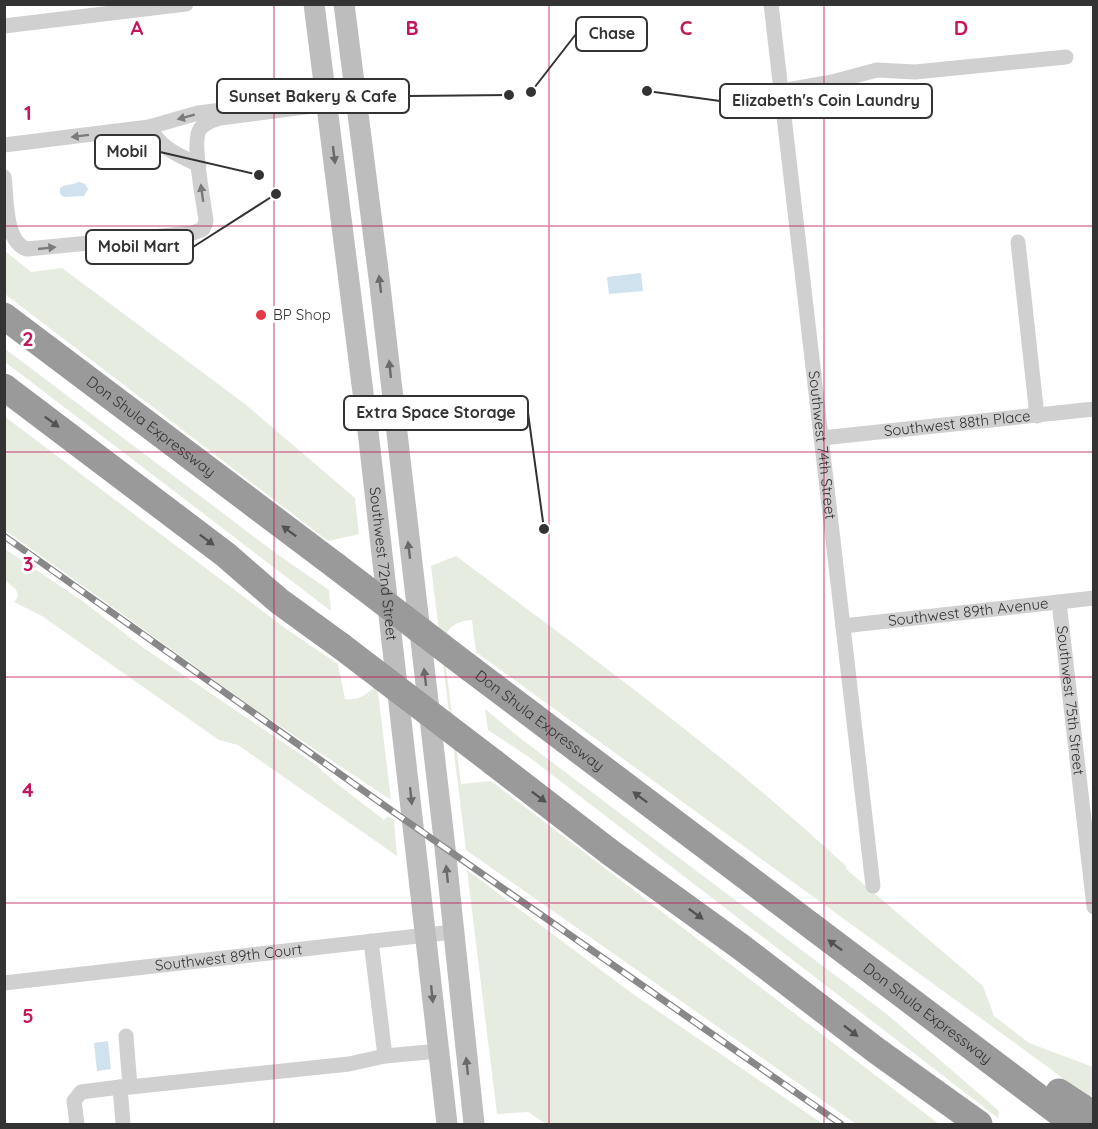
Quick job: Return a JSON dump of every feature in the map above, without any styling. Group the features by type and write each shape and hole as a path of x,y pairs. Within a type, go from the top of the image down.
{"highway":[{"name":"Don Shula Expressway","path":"4,316 1074,1125"},
{"path":"4,387 217,548 279,601 611,852 741,946 877,1052 979,1125"},
{"path":"882,981 916,990 1094,1115"}],"main road":[{"name":"Southwest 72nd Street","path":"314,4 369,440 447,1125"},
{"name":"Southwest 72nd Street","path":"344,4 398,439 474,1125"},
{"path":"320,45 348,42"},
{"path":"340,207 369,203"},
{"path":"369,440 398,439"},
{"path":"444,1094 470,1093"}],"street":[{"path":"4,26 186,4"},
{"name":"Southwest 74th Street","path":"771,4 873,886"},
{"path":"781,91 832,82 877,70 915,72 1065,57"},
{"path":"4,145 149,128 210,111 327,100"},
{"path":"4,177 12,234 21,247 33,249 199,231 203,229 206,221 197,134 205,124 220,118 327,100"},
{"path":"149,128 156,140 168,150 199,165"},
{"path":"1018,242 1037,416"},
{"name":"Southwest 88th Place","path":"822,438 1094,410"},
{"name":"Southwest 89th Avenue","path":"843,626 1094,598"},
{"name":"Southwest 75th Street","path":"1059,602 1094,907"},
{"name":"Southwest 89th Court","path":"4,983 453,932"},
{"path":"371,941 386,1056"},
{"path":"123,1125 126,1036"},
{"path":"77,1125 74,1101 81,1092 349,1064 386,1056 439,1051"}],"shaded area":[{"path":"5,251 31,272 62,268 245,404 355,498 359,534 328,541 5,294"},
{"path":"4,348 277,554 329,590 331,611 5,362"},
{"path":"4,416 285,628 338,664 345,699 363,696 377,684 391,800 256,710 5,530"},
{"path":"5,549 81,600 145,649 315,764 384,820 388,816 394,820 397,856 238,745 219,740 42,616 14,602 18,596 17,593 14,587 5,580"},
{"path":"456,556 704,744 800,824 846,866 846,869 983,986 994,1016 1029,1043 1093,1067 1093,1103 1052,1070 476,652 472,620 452,626 443,644 461,784 491,781 939,1124 856,1124 466,850 431,566"},
{"path":"485,709 520,738 888,1015 999,1111 998,1118 529,757 488,730"},
{"path":"467,870 633,994 823,1124 546,1124 528,1112 497,1114"}],"water":[{"path":"79,182 85,184 88,189 84,196 64,197 60,194 60,188"},
{"path":"641,273 643,291 609,294 607,277"},
{"path":"108,1041 111,1069 97,1071 94,1043"}],"railway":[{"path":"4,536 395,813 841,1124"}],"place":[{"name":"Elizabeth's Coin Laundry","path":"647,91"},
{"name":"Chase","path":"531,92"},
{"name":"Sunset Bakery & Cafe","path":"509,95"},
{"name":"Mobil","path":"259,175"},
{"name":"Mobil Mart","path":"276,194"},
{"name":"BP Shop","path":"261,315"},
{"name":"Extra Space Storage","path":"544,529"}]}
